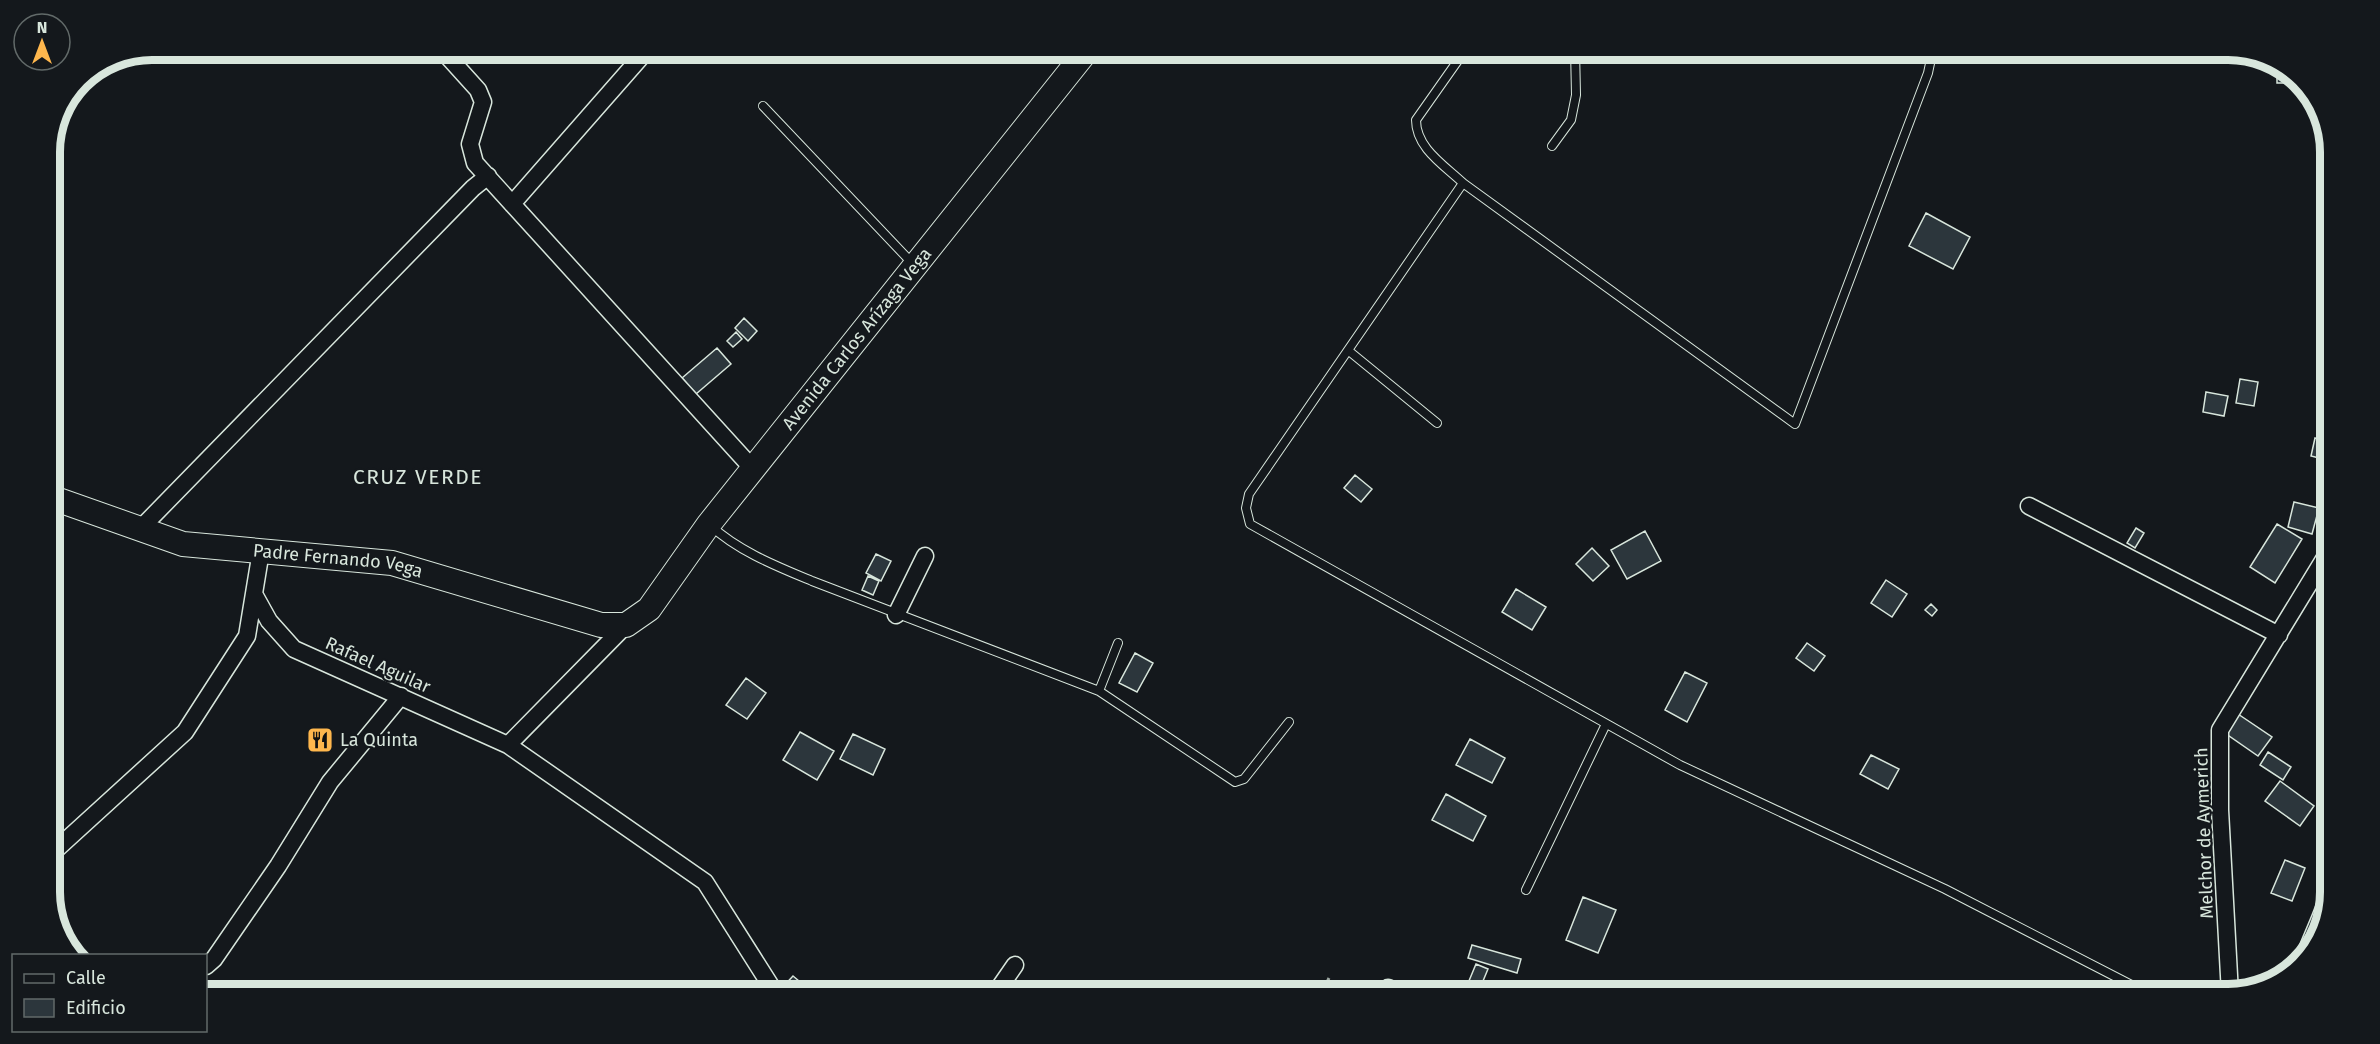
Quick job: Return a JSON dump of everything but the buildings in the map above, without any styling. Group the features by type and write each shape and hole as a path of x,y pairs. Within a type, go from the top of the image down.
{"street":[{"path":"450,60 478,90 483,102 470,144 476,163 754,470"},
{"path":"512,204 639,60"},
{"name":"Avenida Carlos Arízaga Vega","path":"626,625 649,609 709,524 1080,60"},
{"path":"139,530 473,188 488,176"},
{"name":"Padre Fernando Vega","path":"60,501 139,530 183,543 392,563 601,625 626,625"},
{"path":"2029,506 2279,635"},
{"path":"60,846 185,732 247,636 261,551"},
{"path":"896,615 925,556"},
{"name":"Melchor de Aymerich","path":"2229,984 2220,810 2220,730 2320,566"},
{"name":"Rafael Aguilar","path":"255,594 270,621 294,649 508,745 705,882 770,984"},
{"path":"508,745 626,625"},
{"path":"207,965 214,959 278,866 330,782 401,696"},
{"path":"1002,984 1015,965"}],"lane":[{"path":"1459,60 1416,120 1416,132 1421,143 1463,183 1795,424 1867,239 1931,60"},
{"path":"1552,146 1572,120 1576,95 1575,60"},
{"path":"763,106 915,267"},
{"path":"1463,183 1249,494 1246,508 1250,524 1680,765 1945,889 2130,984"},
{"path":"1349,351 1437,423"},
{"path":"709,524 721,536 765,561 896,615 1099,691 1235,782 1244,778 1289,722"},
{"path":"1099,691 1118,643"},
{"path":"1526,890 1606,724"}],"path":[{"path":"1326,984 1329,978"}],"place":[{"name":"La Quinta","path":"320,740"}],"district":[{"name":"CRUZ VERDE","path":"418,477"}]}
